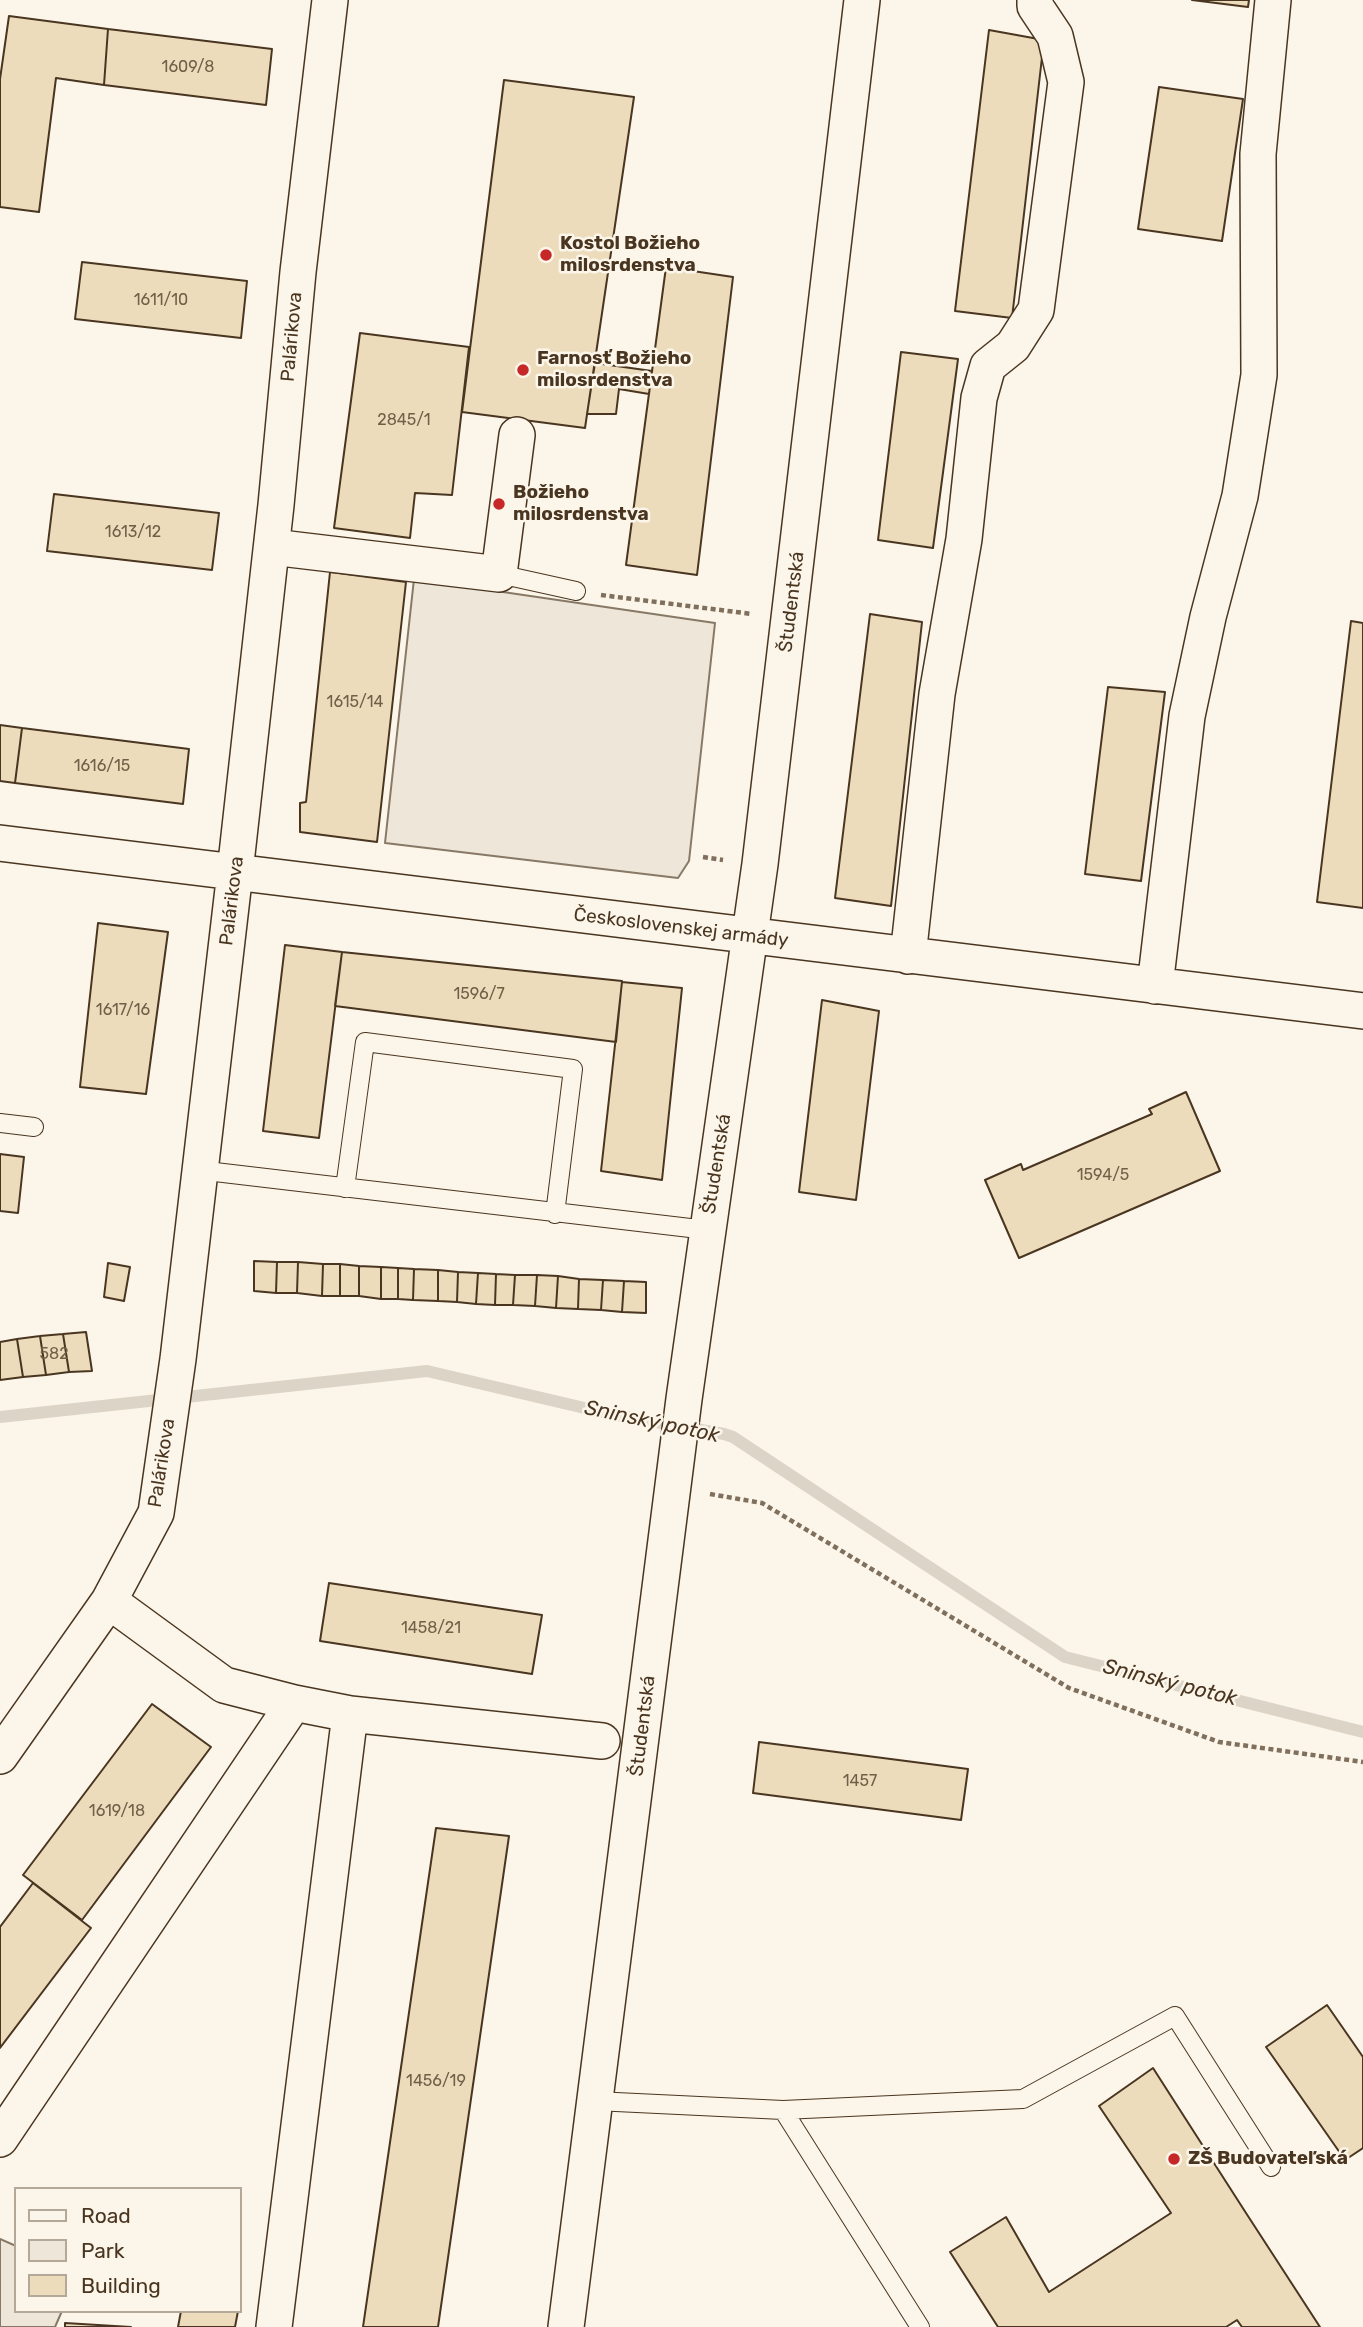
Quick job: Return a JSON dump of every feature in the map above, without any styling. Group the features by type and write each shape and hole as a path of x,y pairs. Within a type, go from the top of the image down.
{"street":[{"name":"Palárikova","path":"0,1756 109,1601 156,1514 178,1359 198,1170 235,873 272,547 298,272 330,0"},
{"name":"Študentská","path":"566,2327 684,1399 751,937 862,0"},
{"path":"908,956 937,694 964,539 978,398 988,366 1013,346 1036,310 1066,82 1055,36 1035,6 1035,0"},
{"path":"1155,986 1187,716 1208,617 1240,496 1259,375 1258,154 1273,0"},
{"path":"272,547 499,574 517,435"},
{"name":"Československej armády","path":"0,844 1363,1011"},
{"path":"109,1601 224,1685 350,1714 602,1741"},
{"path":"0,2139 294,1703"},
{"path":"274,2327 350,1714"}],"lane":[{"path":"499,574 576,591"},
{"path":"345,1188 365,1042 573,1069 555,1214"},
{"path":"0,1123 34,1127"},
{"path":"198,1170 707,1230"},
{"path":"595,2101 783,2110 1023,2099 1175,2016 1270,2167"},
{"path":"783,2110 920,2327"}],"path":[{"path":"576,591 755,615"},
{"path":"703,858 735,861"},
{"path":"674,1476 761,1503 1069,1689 1219,1742 1363,1762"}],"green space":[{"path":"414,579 715,623 689,861 678,878 385,843"},
{"path":"0,2239 14,2245 14,2313 61,2313 55,2327 0,2327"}],"building":[{"path":"1192,0 1249,0 1248,7"},
{"path":"9,16 108,29 104,85 56,78 39,212 0,207 0,79"},
{"path":"108,29 272,49 266,105 104,85"},
{"path":"989,30 1044,40 1012,318 955,311"},
{"name":"Kostol Božieho milosrdenstva","path":"504,80 634,97 585,428 462,412"},
{"path":"1159,87 1243,99 1222,241 1138,229"},
{"path":"82,262 247,281 241,338 75,319"},
{"path":"666,267 733,277 697,575 626,565"},
{"path":"360,333 469,347 452,495 415,493 410,538 334,528"},
{"path":"901,352 958,359 933,548 878,540"},
{"path":"595,363 652,371 649,394 619,389 616,414 587,414"},
{"path":"54,494 219,513 212,570 47,551"},
{"path":"330,572 406,582 377,842 300,832 300,803 306,802"},
{"path":"870,614 922,622 891,906 835,898"},
{"path":"1351,621 1363,623 1363,908 1317,902"},
{"path":"1108,687 1165,692 1141,881 1085,874"},
{"path":"0,725 22,728 15,783 0,781"},
{"path":"22,728 189,749 183,804 15,783"},
{"path":"98,923 168,932 146,1094 80,1087"},
{"path":"285,945 342,952 319,1138 263,1131"},
{"path":"342,952 622,981 616,1042 335,1006"},
{"path":"622,982 682,988 662,1180 601,1171"},
{"path":"822,1000 879,1011 856,1200 799,1192"},
{"path":"1186,1092 1220,1171 1019,1258 985,1180 1021,1164 1023,1170 1152,1114 1149,1109"},
{"path":"0,1154 24,1157 18,1213 0,1211"},
{"path":"254,1261 277,1262 276,1293 254,1291"},
{"path":"277,1262 298,1262 297,1293 276,1293"},
{"path":"298,1262 323,1264 322,1296 297,1293"},
{"path":"108,1263 130,1267 124,1301 104,1297"},
{"path":"323,1264 340,1264 340,1296 322,1296"},
{"path":"340,1264 359,1266 359,1296 340,1296"},
{"path":"359,1266 381,1267 381,1299 359,1296"},
{"path":"381,1267 398,1268 398,1299 381,1299"},
{"path":"398,1268 414,1269 413,1300 398,1299"},
{"path":"414,1269 438,1270 438,1301 413,1300"},
{"path":"438,1270 458,1272 457,1302 438,1301"},
{"path":"458,1272 478,1273 476,1304 457,1302"},
{"path":"478,1273 496,1274 495,1305 476,1304"},
{"path":"496,1274 515,1275 513,1305 495,1305"},
{"path":"515,1275 537,1275 535,1306 513,1305"},
{"path":"537,1275 558,1276 556,1308 535,1306"},
{"path":"558,1276 579,1279 578,1309 556,1308"},
{"path":"579,1279 603,1280 601,1310 578,1309"},
{"path":"603,1280 624,1281 622,1312 601,1310"},
{"path":"624,1281 646,1282 646,1313 622,1312"},
{"path":"86,1332 92,1371 69,1372 63,1334"},
{"path":"63,1334 69,1372 46,1375 40,1336"},
{"path":"40,1336 46,1375 23,1377 17,1339"},
{"path":"17,1339 23,1377 0,1380 0,1342"},
{"path":"329,1583 542,1615 532,1674 320,1641"},
{"path":"152,1704 211,1747 82,1920 23,1875"},
{"path":"759,1742 968,1769 961,1820 753,1793"},
{"path":"436,1828 509,1836 438,2327 363,2327"},
{"path":"33,1883 91,1928 0,2048 0,1927"},
{"path":"1327,2005 1363,2057 1363,2148 1345,2160 1266,2047"},
{"name":"ZŠ Budovateľská","path":"1153,2068 1320,2327 1242,2327 1237,2320 1226,2327 998,2327 950,2252 1006,2217 1049,2292 1171,2213 1099,2106"},
{"path":"181,2313 238,2313 235,2327 178,2327"},
{"path":"65,2323 131,2327 65,2327"}],"waterway":[{"name":"Sninský potok","path":"0,1417 427,1371 610,1414 724,1434 733,1437 1065,1657 1363,1732"}],"place":[{"name":"Kostol Božieho milosrdenstva","path":"546,255"},
{"name":"Farnosť Božieho milosrdenstva","path":"523,370"},
{"name":"Božieho milosrdenstva","path":"499,504"},
{"name":"ZŠ Budovateľská","path":"1174,2159"}]}
